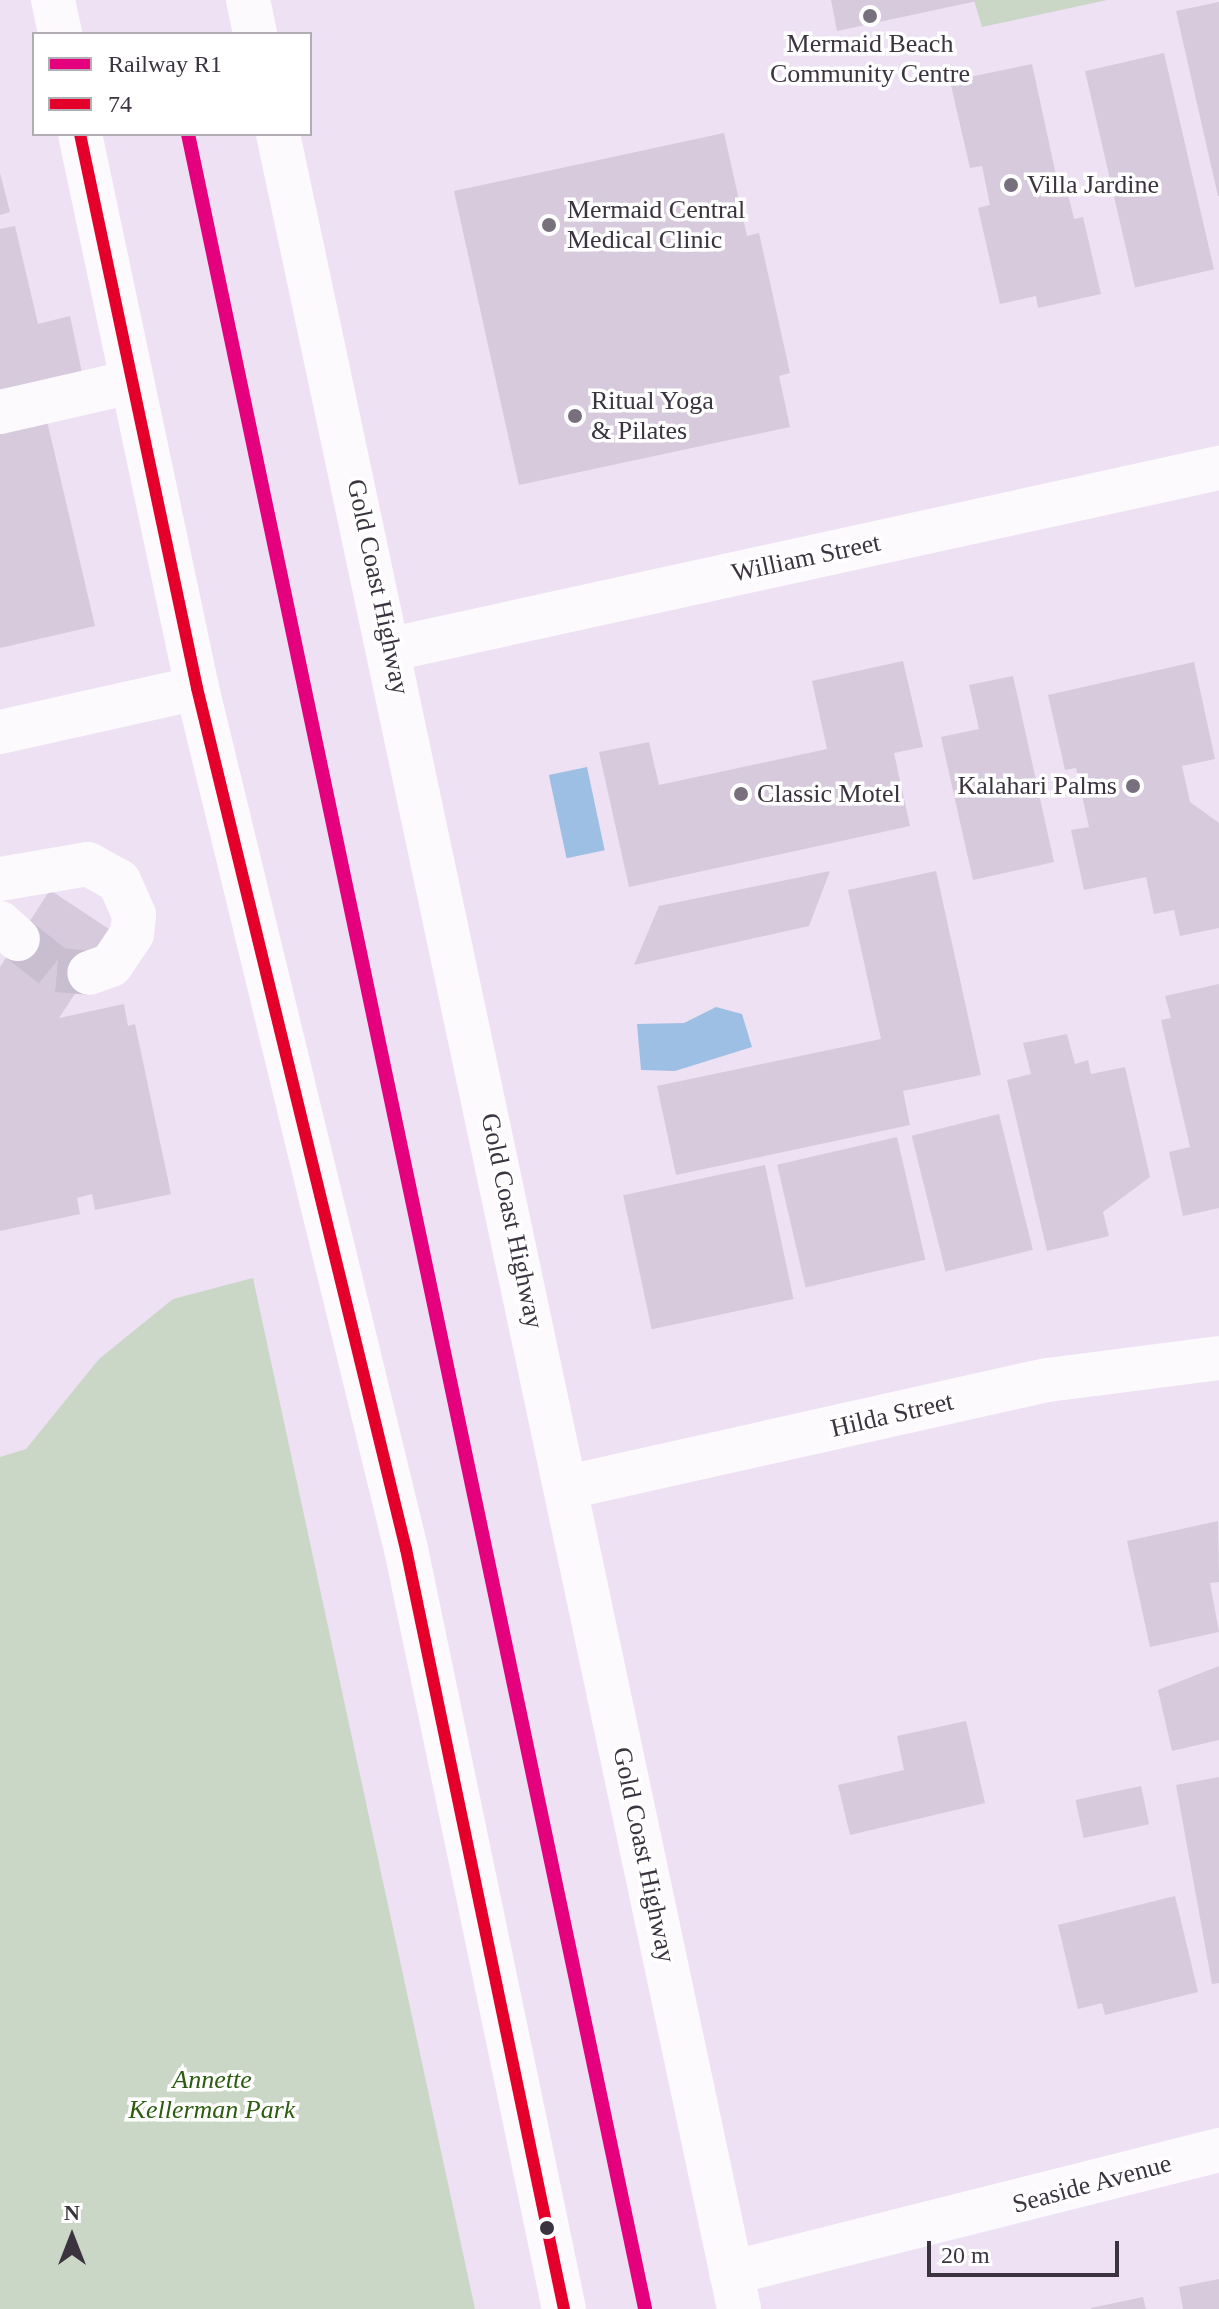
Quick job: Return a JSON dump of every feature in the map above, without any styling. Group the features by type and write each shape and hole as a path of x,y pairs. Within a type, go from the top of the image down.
{"main road":[{"path":"53,0 60,32"},
{"path":"248,0 255,32"},
{"path":"80,136 197,688 403,1534 564,2309"},
{"name":"Gold Coast Highway","path":"278,136 392,649 735,2291"},
{"path":"0,412 131,382"},
{"name":"William Street","path":"392,649 1219,468"},
{"path":"0,732 197,688"},
{"path":"0,879 88,864 119,881 132,906 132,934 111,965 89,973"},
{"name":"Hilda Street","path":"568,1487 1048,1380 1219,1358"},
{"name":"Seaside Avenue","path":"735,2291 1219,2150"}],"green space":[{"path":"974,0 1107,0 982,27"},
{"name":"Annette Kellerman Park","path":"253,1278 475,2309 0,2309 0,1457 26,1449 99,1359 173,1299"}],"water":[{"path":"587,767 605,850 567,858 549,775"},
{"path":"716,1007 742,1014 752,1047 675,1071 641,1070 637,1024 684,1023"}],"building":[{"name":"Mermaid Beach Community Centre","path":"831,0 976,0 977,1 837,31"},
{"path":"1219,2 1219,196 1218,196 1176,11"},
{"path":"1164,53 1214,269 1135,288 1085,71"},
{"name":"Villa Jardine","path":"1032,64 1056,175 1034,179 1038,196 1067,190 1074,219 1083,217 1101,294 1038,308 1036,296 1000,304 978,208 990,205 982,166 970,168 950,81"},
{"path":"724,133 747,236 759,233 790,373 779,376 790,427 519,485 454,191"},
{"path":"0,173 10,212 0,215"},
{"path":"15,226 38,324 70,316 82,373 0,390 0,229"},
{"path":"47,421 95,626 0,648 0,432"},
{"path":"903,661 923,747 894,753 910,826 629,887 599,752 649,742 659,785 827,749 812,681"},
{"name":"Kalahari Palms","path":"1194,662 1215,759 1182,766 1190,802 1219,823 1219,928 1180,936 1174,910 1154,914 1146,877 1084,890 1071,830 1089,827 1076,768 1065,770 1048,695"},
{"path":"1013,676 1054,862 973,880 941,737 979,729 969,685"},
{"path":"830,871 809,926 634,965 659,906"},
{"path":"936,871 981,1075 903,1091 910,1125 676,1175 657,1086 881,1039 848,890"},
{"path":"50,890 115,933 59,1018 124,1004 128,1026 135,1024 171,1194 95,1210 92,1194 77,1198 80,1214 0,1231 0,967"},
{"path":"1219,984 1219,1208 1183,1216 1169,1152 1190,1147 1161,1020 1171,1018 1165,996"},
{"path":"1067,1034 1075,1064 1088,1060 1091,1074 1125,1067 1150,1177 1103,1212 1109,1236 1047,1251 1007,1080 1031,1074 1023,1043"},
{"path":"999,1114 1033,1250 946,1272 912,1136"},
{"path":"897,1137 925,1260 805,1287 777,1165"},
{"path":"765,1165 793,1299 652,1329 623,1195"},
{"path":"1218,1521 1219,1582 1210,1583 1219,1632 1150,1647 1127,1541"},
{"path":"1219,1666 1219,1740 1172,1751 1158,1690"},
{"path":"966,1721 985,1803 850,1835 838,1785 904,1770 897,1736"},
{"path":"1219,1777 1219,1983 1212,1984 1176,1785"},
{"path":"1141,1786 1149,1824 1084,1838 1075,1800"},
{"path":"1175,1896 1198,1992 1105,2015 1102,2003 1078,2009 1058,1925"},
{"path":"1219,2279 1219,2309 1183,2309 1179,2287"},
{"path":"1143,2297 1146,2309 1091,2309 1091,2308"}],"tunnel":[{"path":"18,939 57,970 89,973"}],"rail line":[{"name":"R1","path":"188,136 645,2309"}],"transit line":[{"name":"74","path":"80,136 197,688 406,1549 564,2309"}],"place":[{"name":"Mermaid Beach Community Centre","path":"870,16"},
{"name":"Villa Jardine","path":"1011,185"},
{"name":"Mermaid Central Medical Clinic","path":"549,225"},
{"name":"Ritual Yoga & Pilates","path":"575,416"},
{"name":"Kalahari Palms","path":"1133,786"},
{"name":"Classic Motel","path":"741,794"}]}
